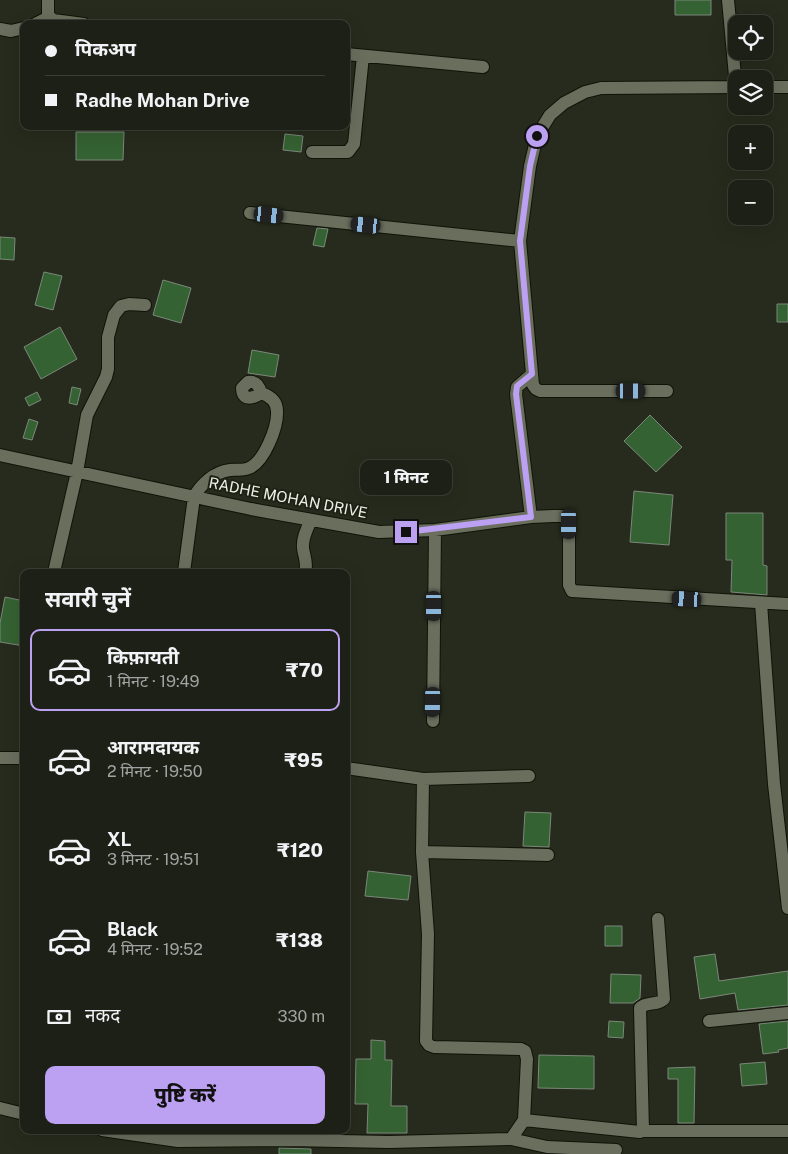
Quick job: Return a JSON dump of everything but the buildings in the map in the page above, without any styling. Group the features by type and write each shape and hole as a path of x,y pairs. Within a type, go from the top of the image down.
{"street":[{"path":"43,20 48,0"},
{"path":"728,0 734,70"},
{"path":"0,30 11,31 20,29"},
{"path":"350,54 483,67"},
{"path":"312,152 348,152 354,144 363,56"},
{"path":"667,391 540,391 533,385 520,241 530,166 537,136 550,115 564,103 585,92 601,88 728,87"},
{"path":"773,87 788,87"},
{"path":"250,213 520,241"},
{"path":"55,569 77,472 87,415 106,377 108,337 114,314 121,306 129,304 146,305"},
{"path":"531,517 516,394 517,386 532,374"},
{"path":"184,569 194,497 199,488 208,480 227,470 249,468 258,462 271,440 277,407 272,398 261,393"},
{"name":"RADHE MOHAN DRIVE","path":"0,455 251,509 379,532 435,530 531,517 562,516 567,519 569,524 568,586 572,591 761,603"},
{"path":"306,569 307,563 303,541 311,520"},
{"path":"433,721 435,530"},
{"path":"788,604 761,603 774,784 788,908"},
{"path":"0,758 20,758"},
{"path":"350,769 422,780 529,776"},
{"path":"422,780 422,852 428,934 426,1041 434,1047 521,1049 525,1051 527,1059 524,1120 511,1139"},
{"path":"422,852 548,855"},
{"path":"642,1131 644,1129 640,1008 643,1005 659,1002 664,998 658,919"},
{"path":"709,1021 788,1013"},
{"path":"0,1108 20,1113"},
{"path":"524,1120 616,1130 788,1131"},
{"path":"130,1134 178,1141 289,1140 389,1148 511,1139 547,1150 616,1152 616,1130"}],"route":[{"path":"406,532 531,517 516,394 517,386 532,374 520,241 530,166 537,136"}]}
